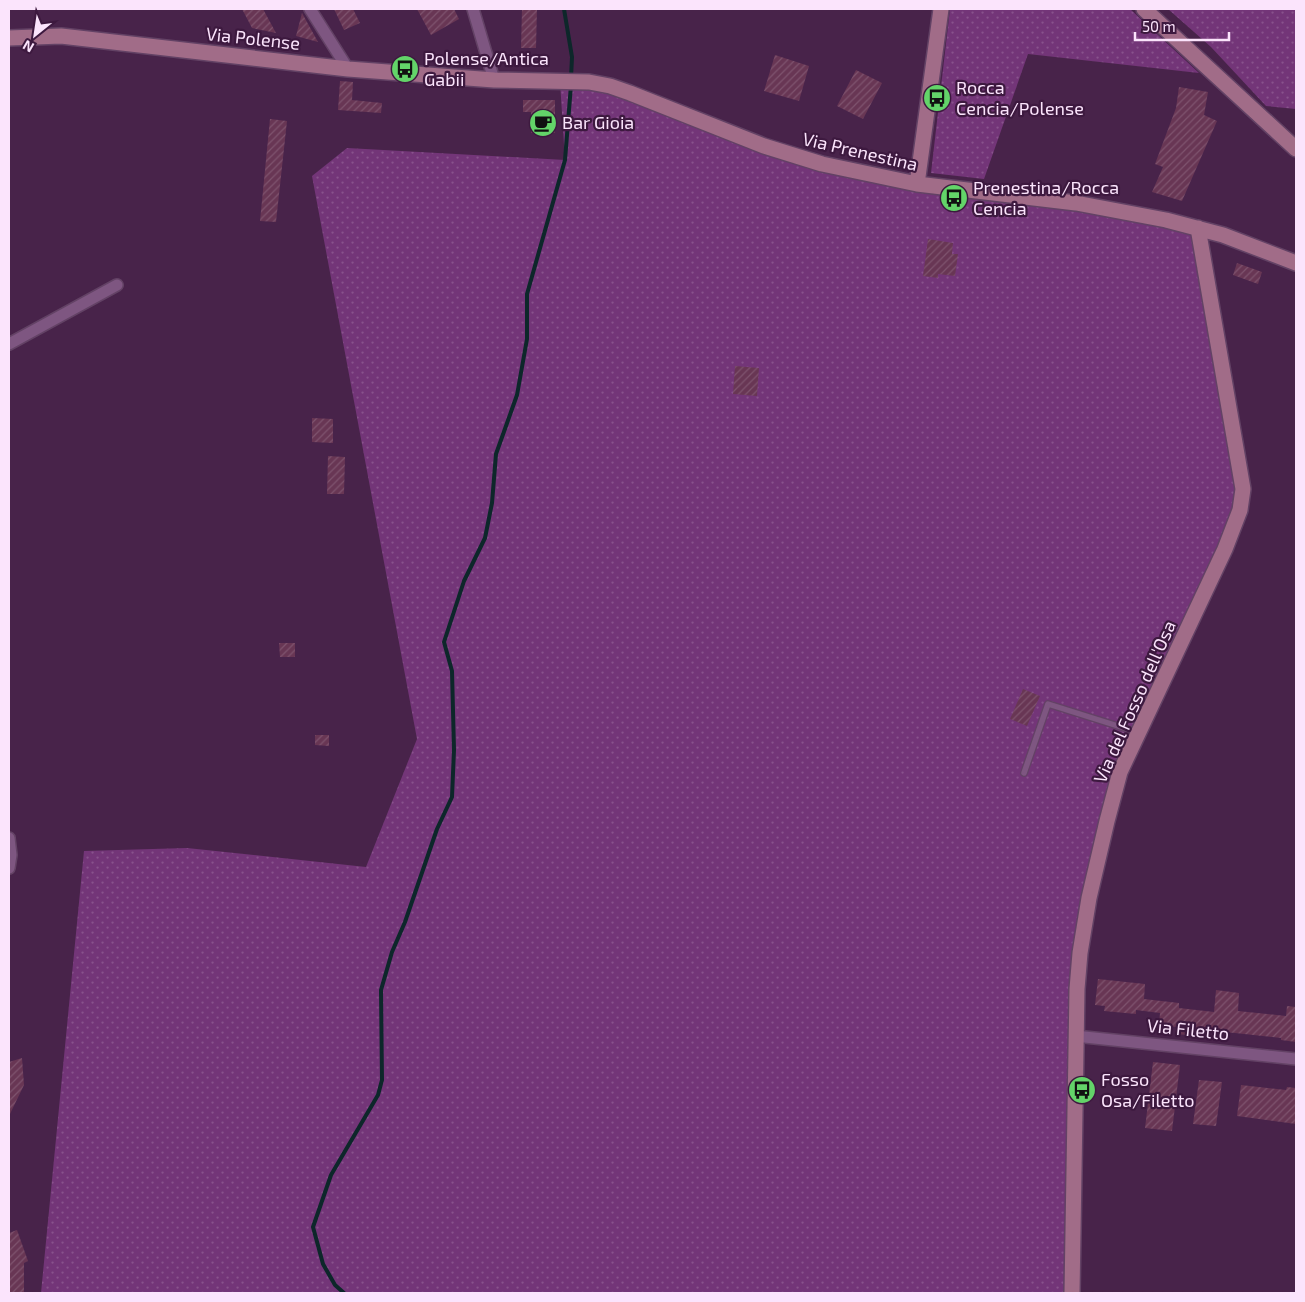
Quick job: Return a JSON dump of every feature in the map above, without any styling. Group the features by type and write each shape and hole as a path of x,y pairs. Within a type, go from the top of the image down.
{"main road":[{"path":"917,184 941,9"},
{"path":"1144,9 1296,150"},
{"name":"Via Polense","path":"9,38 61,36 348,69 494,80"},
{"name":"Via Prenestina","path":"494,80 590,82 630,93 792,156 917,184 1076,204 1154,217 1232,238 1296,263"},
{"name":"Via del Fosso dell'Osa","path":"1072,1293 1075,1036 1080,953 1098,855 1120,772 1225,549 1240,510 1243,489 1198,228"}],"street":[{"path":"310,9 348,69"},
{"path":"473,9 494,80"},
{"path":"9,344 117,285"},
{"path":"9,838 11,855 9,868"},
{"name":"Via Filetto","path":"1075,1036 1296,1059"}],"lane":[{"path":"1024,773 1048,704 1139,733"}],"shaded area":[{"path":"950,9 1130,9 1199,73 1028,54 984,179 931,173"},
{"path":"1168,9 1296,9 1296,109 1266,106 1211,47"},
{"path":"560,82 589,82 822,164 1198,228 1243,489 1120,772 1080,953 1072,1293 41,1293 84,851 187,848 366,867 417,739 312,176 347,148 565,160"}],"building":[{"path":"242,9 263,9 276,33 252,28"},
{"path":"334,9 353,9 360,23 344,30"},
{"path":"417,9 454,9 459,19 431,35"},
{"path":"522,9 537,9 536,48 521,48"},
{"path":"302,13 318,42 296,36"},
{"path":"775,55 809,66 799,101 764,91"},
{"path":"856,70 882,83 863,119 837,106"},
{"path":"340,81 353,82 352,100 382,103 381,113 338,110"},
{"path":"1179,87 1208,92 1204,115 1217,121 1182,201 1152,192 1163,167 1155,164 1176,108"},
{"name":"Bar Gioia","path":"523,100 555,100 555,133 531,133 531,112 523,112"},
{"path":"270,119 287,121 276,222 260,221"},
{"path":"928,239 953,243 952,254 958,254 955,276 938,274 938,278 923,276"},
{"path":"1237,263 1262,272 1258,284 1233,275"},
{"path":"735,366 759,368 757,396 733,394"},
{"path":"312,418 333,419 333,443 312,442"},
{"path":"328,456 345,457 344,494 327,494"},
{"path":"279,643 295,643 295,657 280,657"},
{"path":"1023,689 1040,696 1027,726 1010,719"},
{"path":"315,735 329,735 329,746 315,745"},
{"path":"1098,979 1145,984 1144,999 1179,1003 1179,1008 1214,1012 1216,990 1239,993 1238,1011 1286,1016 1287,1006 1296,1007 1296,1042 1281,1040 1281,1038 1199,1030 1199,1036 1175,1034 1176,1027 1159,1025 1160,1013 1136,1010 1136,1014 1104,1011 1105,1006 1095,1005"},
{"path":"22,1058 24,1085 9,1116 9,1062"},
{"path":"1153,1062 1180,1065 1172,1131 1145,1128"},
{"path":"1199,1080 1222,1082 1216,1126 1193,1124"},
{"path":"1241,1085 1286,1090 1287,1087 1296,1088 1296,1124 1237,1116"},
{"path":"17,1230 28,1261 24,1263 24,1293 9,1293 9,1233"}],"waterway":[{"path":"564,9 572,57 571,78"},
{"path":"344,1293 335,1285 323,1264 313,1227 331,1175 378,1095 382,1080 381,990 392,952 405,922 437,829 452,797 454,750 452,671 444,642 464,581 485,538 492,503 496,454 517,395 527,339 527,294 565,160 571,85"}],"place":[{"name":"Polense/Antica Gabii","path":"405,69"},
{"name":"Rocca Cencia/Polense","path":"937,98"},
{"name":"Bar Gioia","path":"543,123"},
{"name":"Prenestina/Rocca Cencia","path":"954,198"},
{"name":"Fosso Osa/Filetto","path":"1082,1090"}]}
